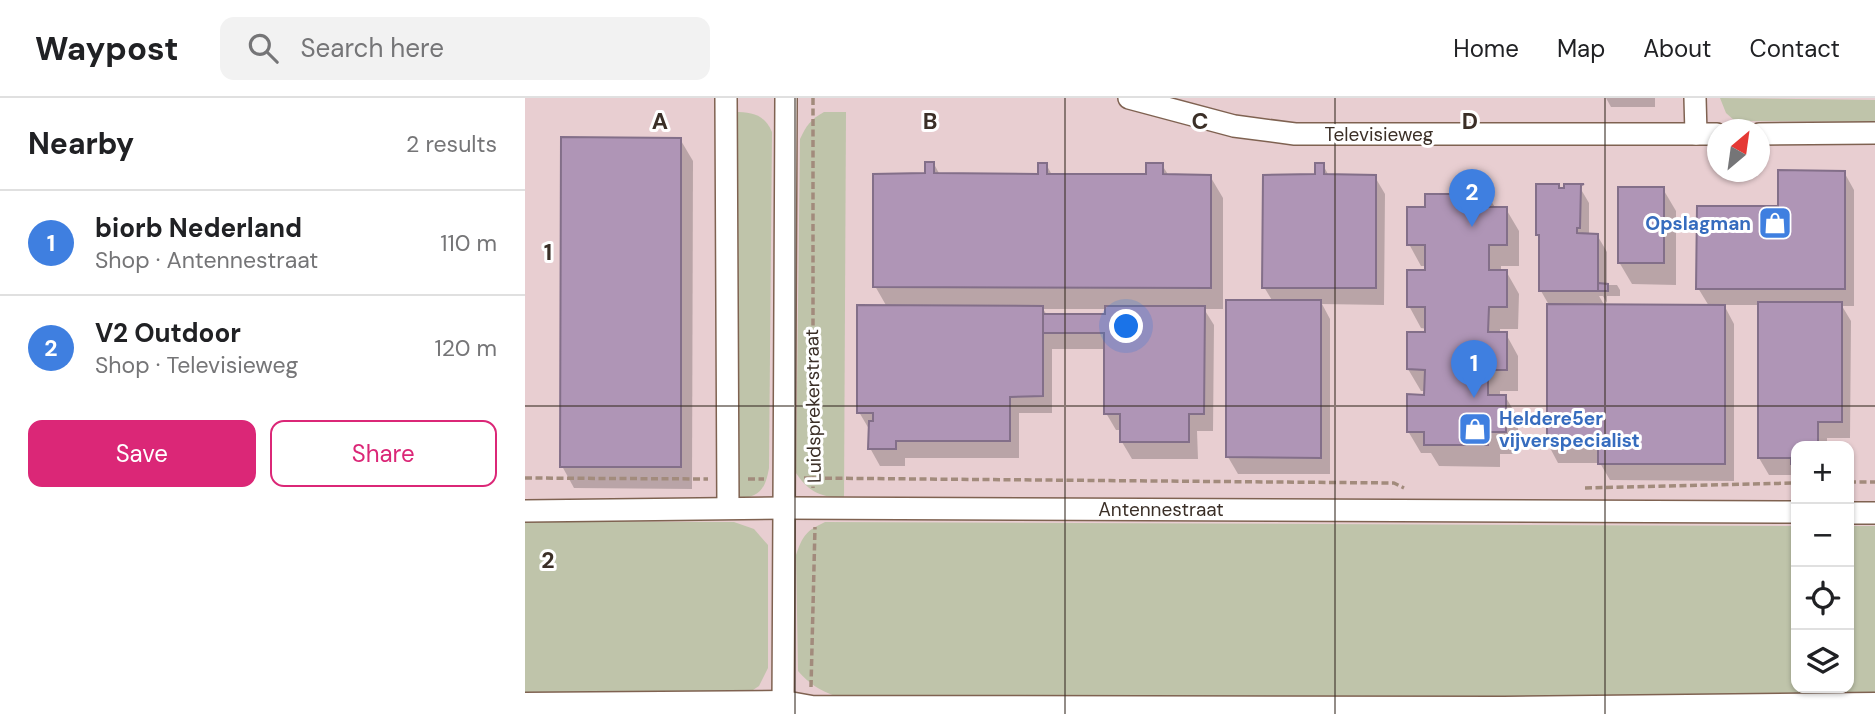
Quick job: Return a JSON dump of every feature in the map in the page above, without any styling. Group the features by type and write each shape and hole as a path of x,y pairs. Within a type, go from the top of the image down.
{"street":[{"path":"726,98 728,508"},
{"path":"777,98 788,98"},
{"name":"Luidsprekerstraat","path":"788,98 784,508 792,710"},
{"name":"Televisieweg","path":"1129,98 1234,126 1295,134 1707,134"},
{"path":"1695,98 1696,134"},
{"path":"1770,134 1875,133"},
{"name":"Antennestraat","path":"525,511 816,508 1791,512"},
{"path":"1854,513 1875,513"},
{"path":"525,708 1504,712 1807,712 1875,708"}],"path":[{"name":"Luidsprekerstraat","path":"792,710 816,508 812,477 813,98"},
{"path":"525,478 812,477 1394,484 1412,492"},
{"path":"1854,482 1875,482"},
{"path":"1575,488 1791,483"}],"shaded area":[{"path":"525,98 1875,98 1875,714 525,714"}],"green space":[{"path":"1720,98 1875,100 1875,122 1733,119 1726,113"},
{"path":"734,112 757,115 772,132 769,468 760,491 750,497 736,500"},
{"path":"824,112 846,112 844,499 816,492 796,473 800,139 809,123"},
{"path":"525,521 734,522 754,529 768,545 768,668 759,686 747,694 525,696"},
{"path":"825,522 1791,526 1791,693 1854,693 1854,526 1875,526 1875,696 835,696 806,680 798,671 796,555 806,534"}],"building":[{"path":"561,137 681,138 681,467 560,467"},
{"path":"925,162 934,162 934,173 1038,174 1038,163 1047,163 1047,174 1146,174 1146,163 1163,163 1163,174 1211,175 1211,288 873,287 873,174 925,173"},
{"path":"1315,163 1324,163 1324,174 1376,175 1376,288 1262,288 1263,175 1315,174"},
{"path":"1778,170 1845,171 1845,289 1696,289 1697,206 1778,206"},
{"path":"1536,184 1559,184 1559,188 1564,188 1564,184 1584,184 1581,185 1580,228 1577,228 1577,233 1598,234 1598,291 1539,291"},
{"path":"1618,187 1664,187 1664,263 1618,263"},
{"path":"1425,194 1489,194 1489,207 1507,207 1507,245 1489,245 1489,270 1507,270 1507,307 1489,307 1488,332 1507,332 1507,370 1488,370 1488,395 1506,395 1506,432 1488,432 1488,445 1424,445 1424,432 1407,432 1407,394 1424,395 1425,370 1407,369 1407,332 1425,332 1425,307 1407,307 1407,270 1425,270 1425,245 1407,245 1407,207 1425,207"},
{"path":"1598,283 1608,284 1608,291 1598,291"},
{"path":"1226,300 1321,300 1321,458 1226,457"},
{"path":"1758,302 1842,302 1842,422 1818,422 1818,441 1791,441 1791,458 1758,458"},
{"path":"1547,304 1725,305 1725,464 1598,464 1598,446 1547,446"},
{"path":"857,305 1043,306 1043,396 1010,397 1010,441 896,441 896,449 868,449 869,421 873,421 873,413 857,413"},
{"path":"1105,306 1205,306 1204,414 1189,414 1189,442 1120,442 1120,414 1104,414 1104,333 1043,333 1043,314 1105,314"}],"place":[{"name":"Opslagman","path":"1775,223"},
{"name":"V2 Outdoor","path":"1472,227"},
{"name":"biorb Nederland","path":"1474,398"},
{"name":"Heldere5er vijverspecialist","path":"1475,429"}]}
